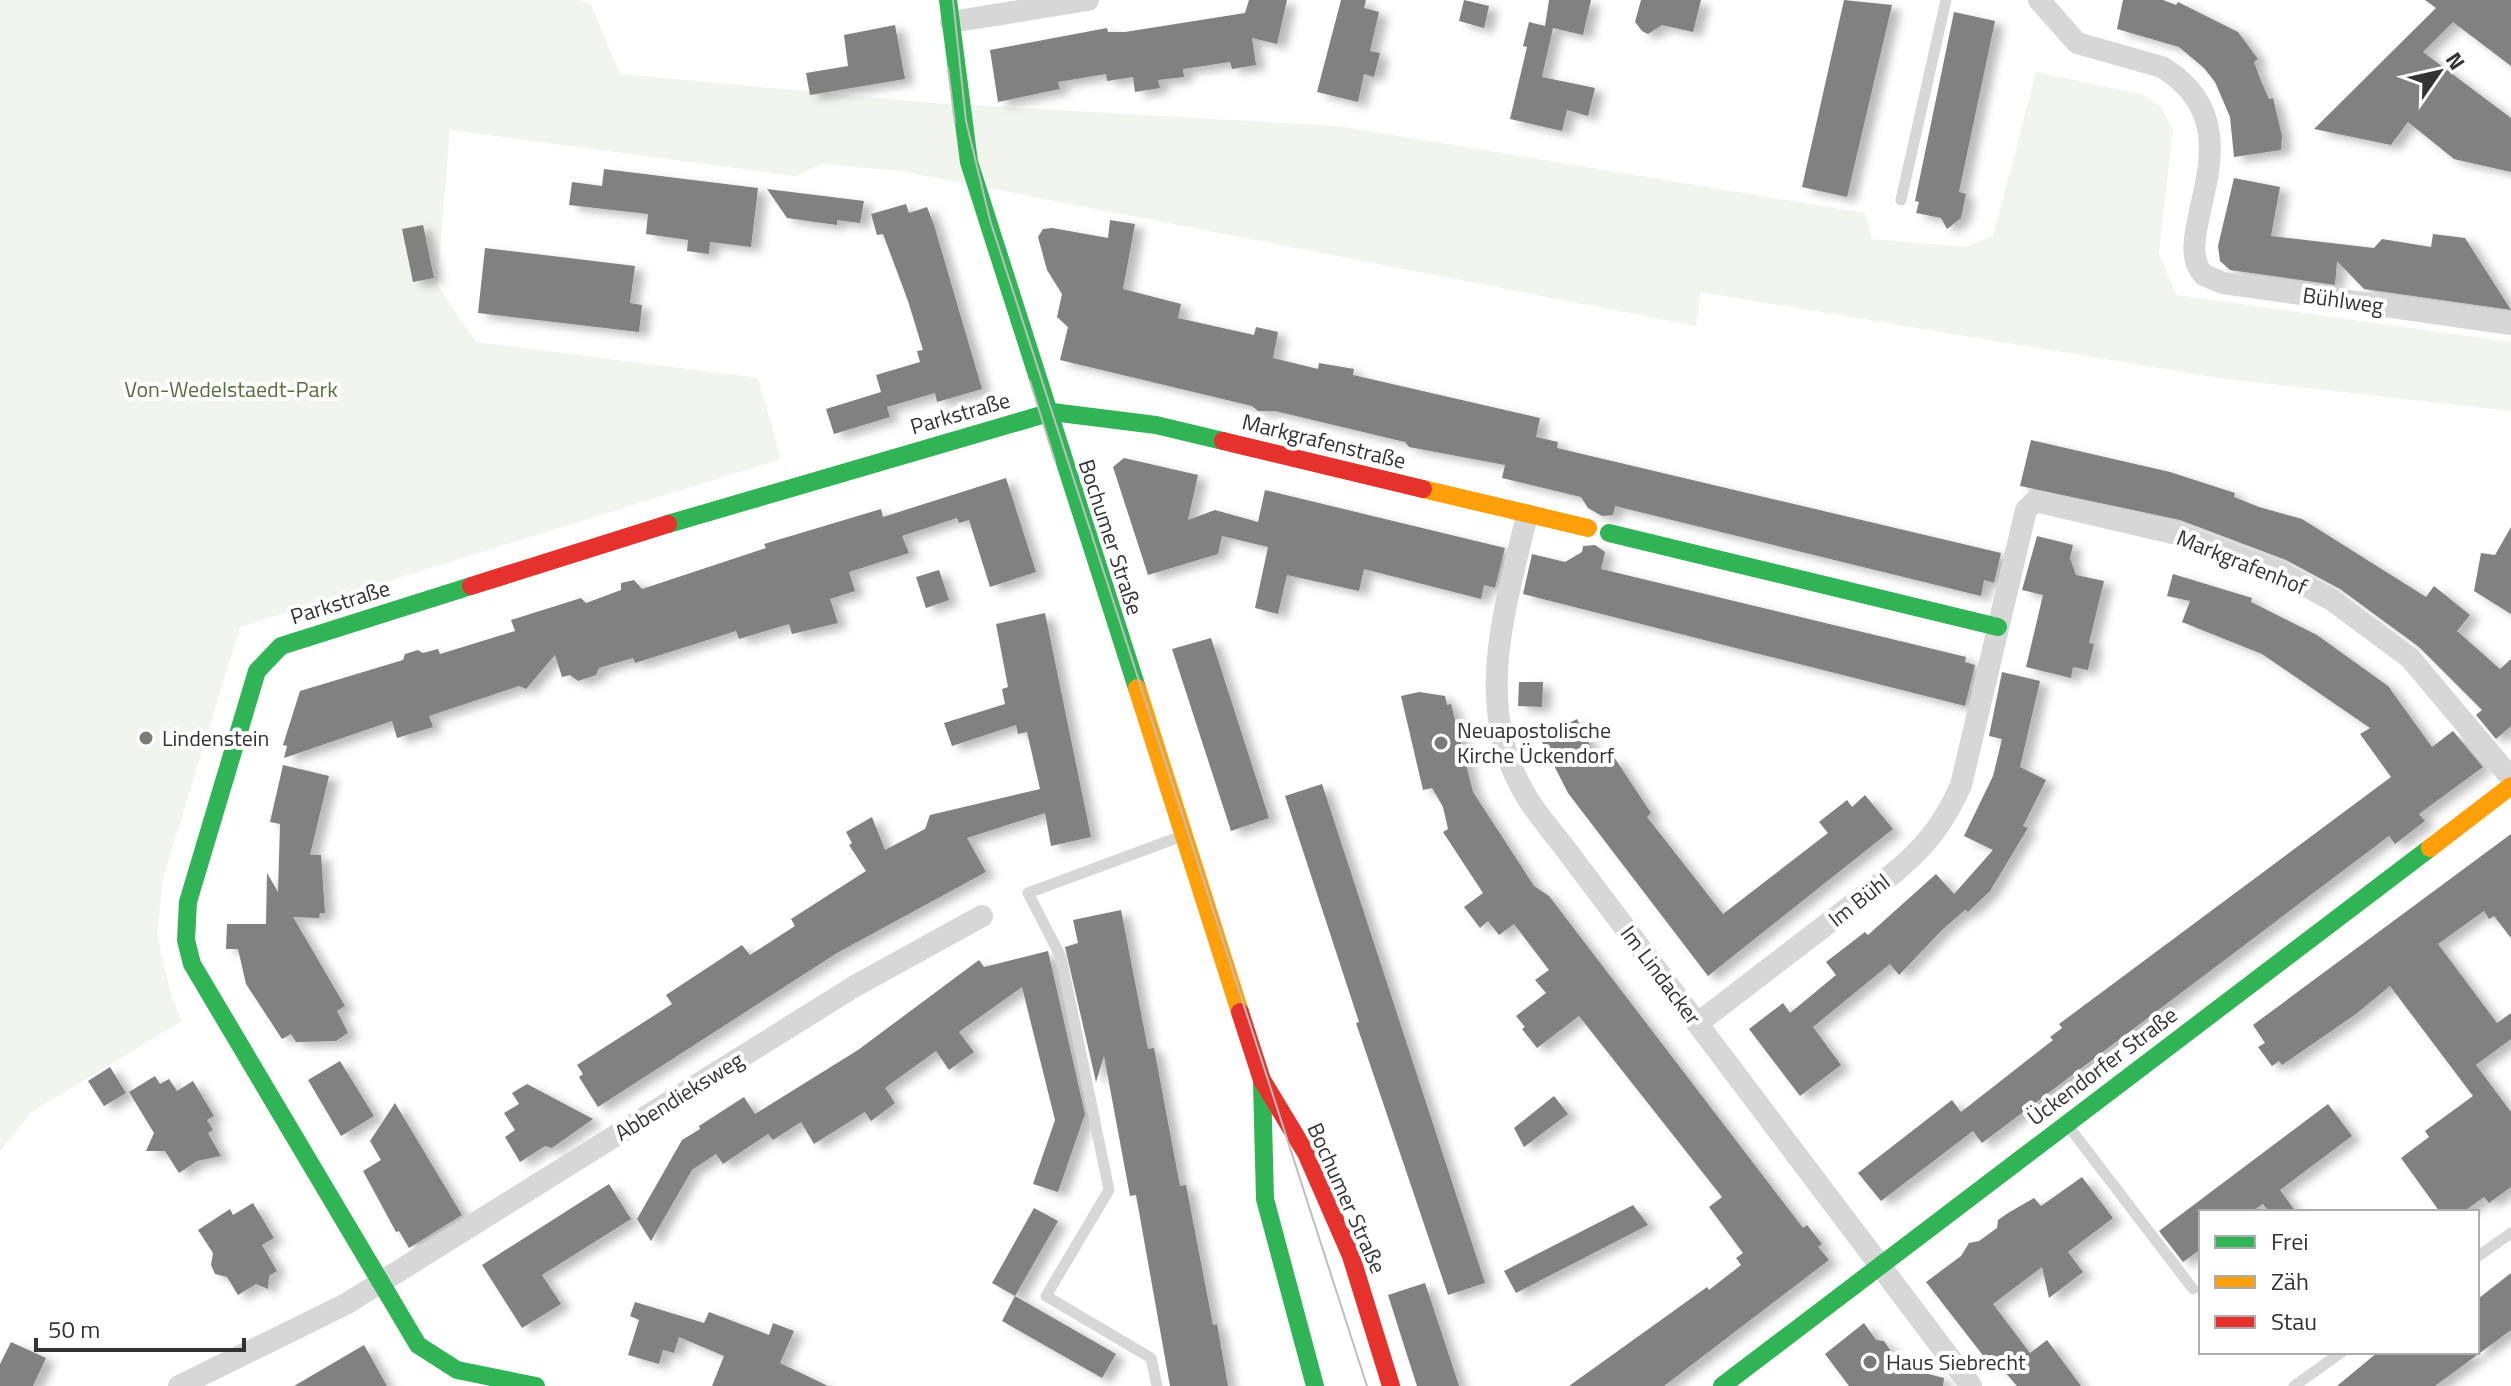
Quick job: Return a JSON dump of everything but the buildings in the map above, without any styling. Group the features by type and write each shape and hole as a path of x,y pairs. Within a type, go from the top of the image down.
{"main road":[{"name":"Bochumer Straße","path":"949,11 969,162 1182,836 1262,1080 1306,1153 1351,1256 1391,1386"},
{"name":"Markgrafenstraße","path":"1047,413 1156,425 1588,528"},
{"name":"Parkstraße","path":"536,1386 453,1369 434,1360 413,1338 202,985 186,940 188,902 252,685 265,659 281,646 311,636 758,496 1047,413"},
{"path":"1614,535 1998,627"},
{"name":"Ückendorfer Straße","path":"1722,1386 1878,1264 2511,786"},
{"name":"Bochumer Straße","path":"1262,1080 1265,1199 1315,1386"}],"street":[{"path":"949,11 1088,0"},
{"name":"Bühlweg","path":"2039,0 2077,43 2162,67 2175,74 2200,105 2209,133 2211,169 2193,251 2200,271 2223,283 2511,324"},
{"name":"Markgrafenhof","path":"1972,741 2028,504 2041,500 2167,531 2280,572 2352,613 2410,658 2511,778"},
{"name":"Im Lindacker","path":"1527,515 1500,631 1496,701 1506,753 1530,801 1971,1386"},
{"name":"Im Bühl","path":"1698,1023 1924,848 1947,817 1961,785 1972,741"},
{"name":"Abbendieksweg","path":"179,1386 380,1284 855,986 982,916"}],"lane":[{"path":"1901,200 1946,0"},
{"path":"1157,1386 1151,1358 1046,1296 1109,1190 1061,957 1028,893 1182,836"},
{"path":"2066,1124 2193,1289"},
{"path":"2479,1256 2511,1233"},
{"path":"2294,1386 2339,1354"}],"green space":[{"name":"Von-Wedelstaedt-Park","path":"0,0 581,0 591,4 620,74 933,103 1338,126 1865,213 1872,239 1966,247 1993,236 2036,72 2144,95 2161,107 2173,129 2159,253 2176,295 2511,342 2511,411 2218,378 1701,292 1696,326 901,171 822,164 796,176 450,130 437,285 476,342 758,378 781,459 240,627 163,879 157,934 171,995 182,1021 32,1112 0,1151"}],"tram line":[{"path":"953,0 966,121 990,220 1367,1386"},
{"path":"948,68 955,123"},
{"path":"1030,381 1055,461"}],"traffic: fast":[{"path":"948,0 969,162 1137,688"},
{"path":"668,524 1052,412 1156,425 1223,441"},
{"path":"1609,533 1998,627"},
{"path":"471,586 281,646 257,671 188,902 186,940 192,964 418,1345 457,1370 536,1386"},
{"path":"1722,1386 2430,848"},
{"path":"1262,1083 1265,1199 1315,1386"}],"traffic: slow":[{"path":"1423,489 1588,528"},
{"path":"1137,688 1240,1012"},
{"path":"2430,848 2511,786"}],"traffic: jam":[{"path":"1223,441 1423,489"},
{"path":"471,586 668,524"},
{"path":"1240,1012 1262,1080 1306,1153 1351,1256 1391,1386"}],"place":[{"name":"Lindenstein","path":"146,738"},
{"name":"Neuapostolische Kirche Ückendorf","path":"1441,743"},
{"name":"Haus Siebrecht","path":"1870,1362"}]}
